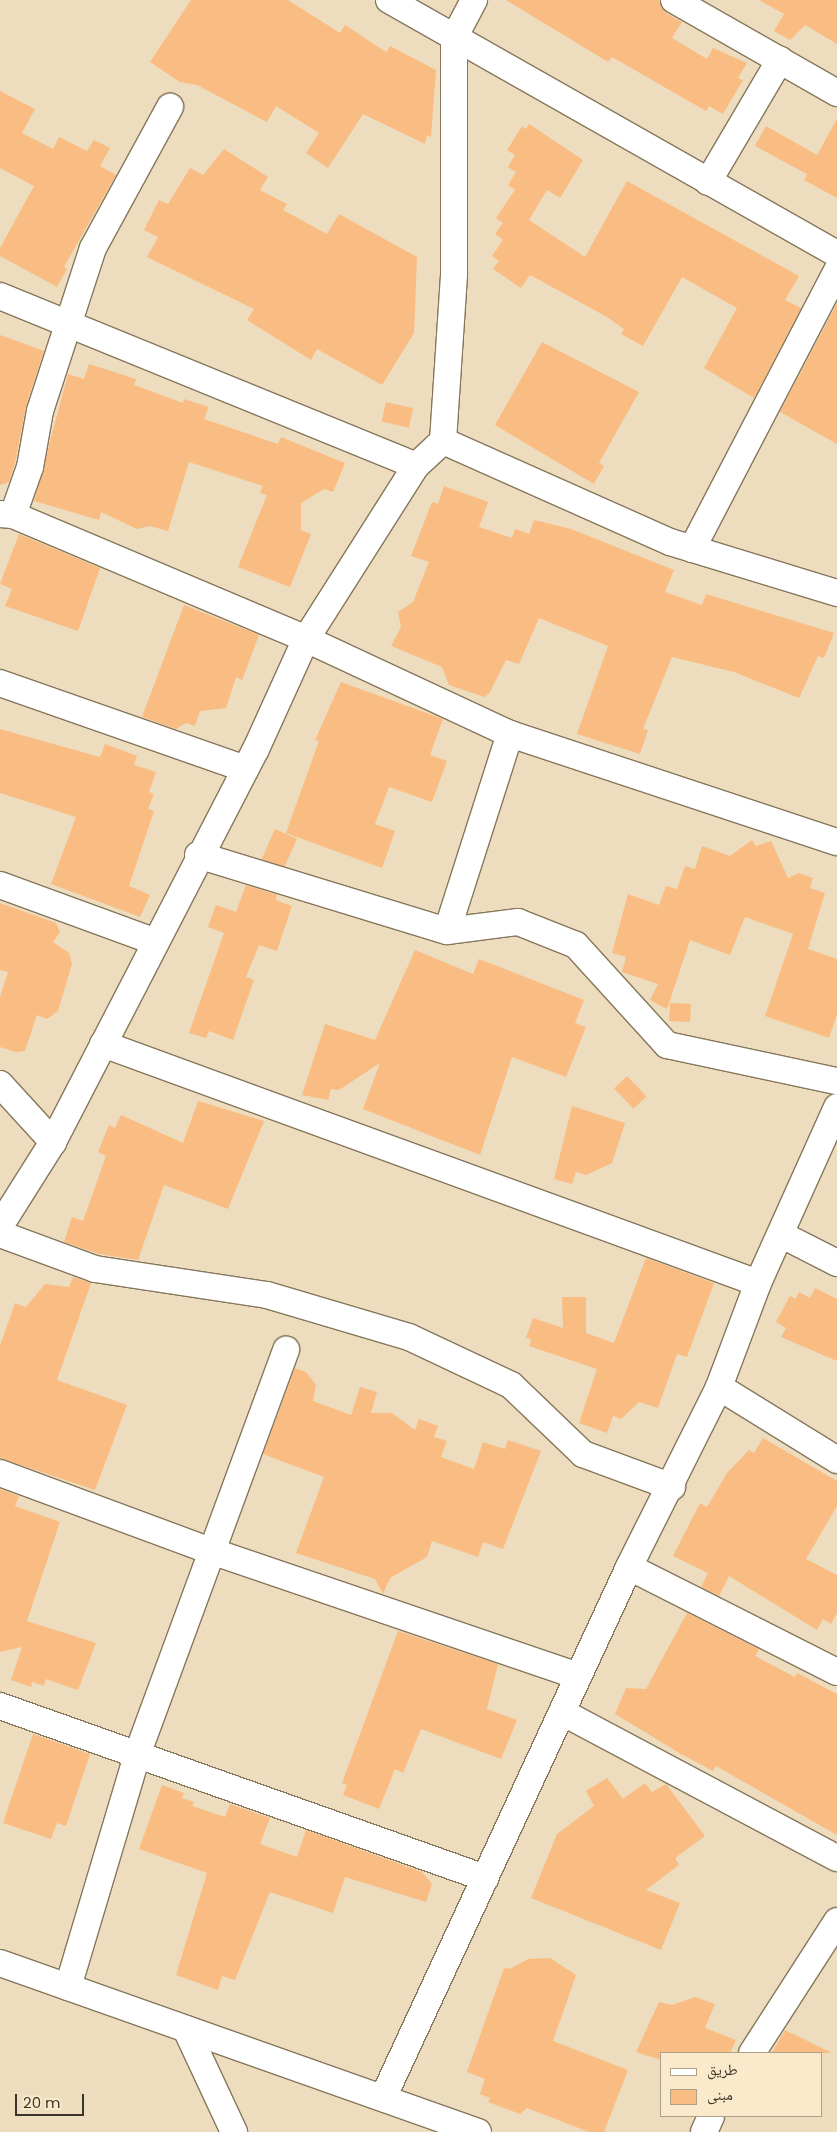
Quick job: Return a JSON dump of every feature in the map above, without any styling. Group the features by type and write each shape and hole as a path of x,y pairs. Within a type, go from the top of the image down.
{"street":[{"path":"389,0 837,254"},
{"path":"0,1226 53,1142 156,942 198,855 245,769 306,639 416,466 443,441 454,274 454,38 474,0"},
{"path":"674,0 837,93"},
{"path":"708,182 780,60"},
{"path":"170,107 93,248 4,515 306,639 510,734 837,842"},
{"path":"692,549 837,271"},
{"path":"0,296 69,321 78,328 416,466"},
{"path":"443,441 692,549 837,593"},
{"path":"0,683 245,769"},
{"path":"448,931 510,734"},
{"path":"198,855 448,931 518,922 576,945 667,1045 837,1081"},
{"path":"0,885 156,942"},
{"path":"103,1044 758,1283"},
{"path":"0,1084 53,1142"},
{"path":"383,2098 629,1567 672,1487 719,1386 758,1283 782,1235 837,1107"},
{"path":"0,1234 95,1269 267,1295 408,1337 511,1385 583,1454 672,1487"},
{"path":"782,1235 837,1263"},
{"path":"68,1987 137,1755 214,1552 286,1349"},
{"path":"719,1386 837,1460"},
{"path":"0,1473 214,1552 579,1676"},
{"path":"629,1567 837,1672"},
{"path":"0,1706 485,1878"},
{"path":"562,1712 837,1858"},
{"path":"753,2052 837,1921"},
{"path":"0,1963 478,2132"},
{"path":"186,2029 234,2132"},
{"path":"704,2132 711,2117"}],"building":[{"path":"191,0 288,0 340,33 345,25 386,52 390,46 436,70 431,137 427,135 425,144 363,114 328,168 306,153 319,133 276,106 267,122 197,85 180,82 150,62"},
{"path":"506,0 659,0 666,13 682,22 672,38 707,59 713,48 747,63 738,78 743,80 723,114 709,106 706,111 612,57 608,62"},
{"path":"759,0 837,0 837,44 805,25 790,40 774,31 784,14"},
{"path":"0,91 35,109 22,133 53,149 59,137 87,151 94,140 110,148 100,166 116,175 64,267 67,269 57,287 0,256 0,248 34,186 0,168"},
{"path":"837,119 837,198 804,180 807,174 755,146 766,126 817,155"},
{"path":"529,124 583,160 560,198 547,190 529,220 585,257 627,181 799,276 785,300 801,308 754,398 704,368 737,308 682,277 643,346 621,334 624,329 607,317 530,275 521,288 493,269 499,261 492,256 503,240 495,234 503,223 496,218 515,190 508,185 516,172 508,167 515,155 507,150 522,126 526,129"},
{"path":"224,149 268,177 260,190 287,204 283,210 327,234 339,214 417,257 414,333 382,385 317,349 311,360 247,320 254,309 147,257 158,237 144,230 159,200 168,204 190,168 203,175"},
{"path":"837,303 837,444 780,412"},
{"path":"0,335 44,351 26,406 15,463 9,482 0,485"},
{"path":"542,342 639,392 599,463 604,466 594,484 495,425"},
{"path":"89,364 136,379 134,385 183,403 184,399 209,407 204,419 278,444 281,437 345,463 333,492 324,489 301,503 301,530 311,534 290,587 238,567 267,495 260,493 263,486 189,462 168,531 150,526 137,529 101,512 99,520 34,501 68,374 84,379"},
{"path":"386,402 413,408 409,428 382,421"},
{"path":"444,486 488,502 479,527 512,538 515,529 529,534 534,520 571,529 674,570 665,592 702,605 706,594 834,633 824,658 818,656 799,698 734,672 672,657 643,729 648,730 640,754 577,734 608,646 539,618 519,664 506,660 489,694 484,697 449,685 442,667 391,646 401,627 398,612 413,602 429,562 411,556 432,502 438,504"},
{"path":"19,534 100,568 78,631 5,606 12,589 0,584"},
{"path":"184,605 259,635 242,680 236,677 226,708 200,711 195,726 186,723 176,729 142,717"},
{"path":"341,682 443,719 430,755 447,761 432,802 389,787 375,824 395,831 382,868 286,833 319,741 315,740"},
{"path":"0,729 100,757 105,744 137,756 134,765 156,772 149,792 154,794 148,809 154,811 129,886 150,895 140,917 51,884 76,817 0,793"},
{"path":"275,829 297,839 284,869 262,859"},
{"path":"752,840 756,846 771,841 788,878 799,873 813,878 810,888 825,893 808,949 837,959 837,1014 829,1038 765,1016 793,934 745,917 730,955 690,940 667,1009 650,1000 658,984 622,972 626,957 612,953 628,894 659,905 666,886 677,889 685,866 695,869 702,846 730,856"},
{"path":"246,885 277,895 276,900 292,906 277,951 259,945 246,977 254,980 233,1040 209,1031 206,1038 189,1033 224,933 208,927 216,905 236,912"},
{"path":"0,903 56,923 60,932 53,942 69,953 72,964 58,1011 47,1019 37,1015 25,1051 16,1052 0,1047 0,997 8,972 0,970"},
{"path":"415,950 473,974 479,959 584,1000 575,1023 586,1027 566,1077 512,1057 480,1155 363,1109 380,1063 339,1090 331,1089 328,1100 302,1095 325,1024 375,1040"},
{"path":"670,1003 691,1004 690,1022 669,1021"},
{"path":"627,1076 646,1096 634,1109 614,1089"},
{"path":"198,1101 264,1121 228,1209 164,1185 138,1260 99,1254 64,1242 72,1217 83,1221 106,1156 98,1152 109,1125 115,1128 121,1115 183,1143"},
{"path":"572,1106 625,1123 612,1163 586,1175 576,1172 572,1184 554,1179"},
{"path":"646,1258 714,1283 687,1357 677,1354 658,1408 639,1402 621,1419 613,1416 607,1433 579,1423 597,1369 529,1346 531,1339 526,1338 533,1318 563,1328 562,1297 586,1297 586,1333 614,1343"},
{"path":"73,1277 91,1283 57,1380 127,1405 95,1490 0,1458 0,1346 15,1303 26,1307 45,1284 69,1287"},
{"path":"815,1288 837,1299 837,1361 781,1337 786,1328 776,1322 790,1296 796,1299 799,1292 810,1298"},
{"path":"295,1368 306,1372 316,1385 313,1401 351,1415 360,1387 377,1392 371,1413 392,1413 415,1430 419,1419 438,1426 434,1437 447,1441 441,1457 474,1469 483,1442 505,1449 508,1440 541,1451 503,1549 483,1542 478,1557 432,1541 427,1557 390,1578 383,1594 375,1579 296,1553 324,1477 263,1454"},
{"path":"763,1438 837,1481 837,1506 806,1559 837,1575 837,1613 831,1624 823,1619 817,1630 729,1576 719,1596 701,1587 708,1573 673,1556 700,1503 707,1507 727,1473 749,1450 754,1453"},
{"path":"0,1489 19,1496 15,1506 60,1522 27,1621 96,1643 78,1690 46,1679 44,1686 32,1682 31,1687 11,1680 22,1647 0,1652"},
{"path":"687,1613 759,1649 755,1656 795,1677 797,1673 837,1694 837,1835 716,1766 713,1771 681,1754 615,1714 626,1688 646,1689"},
{"path":"398,1631 498,1664 487,1709 517,1720 501,1759 421,1729 403,1773 395,1769 379,1809 343,1795 347,1785 342,1783"},
{"path":"33,1734 90,1754 66,1826 57,1823 51,1839 3,1823"},
{"path":"607,1778 623,1799 645,1783 652,1792 666,1784 705,1836 675,1858 679,1865 646,1890 680,1903 661,1950 531,1898 557,1834 594,1806 586,1791"},
{"path":"162,1785 184,1793 182,1798 194,1802 192,1806 225,1817 230,1804 270,1818 260,1844 297,1857 306,1830 422,1872 432,1884 426,1902 345,1877 333,1913 270,1892 235,1980 222,1976 218,1990 176,1975 207,1873 139,1849"},
{"path":"550,1958 576,1975 553,2041 628,2070 604,2132 589,2132 527,2108 520,2114 488,2102 490,2098 480,2094 485,2079 467,2072 504,1968 510,1969 528,1959"},
{"path":"695,1997 715,2004 705,2028 736,2040 730,2052 660,2052 660,2060 636,2052 659,2002 672,2005"},
{"path":"785,2030 832,2053 822,2052 773,2052"}]}
